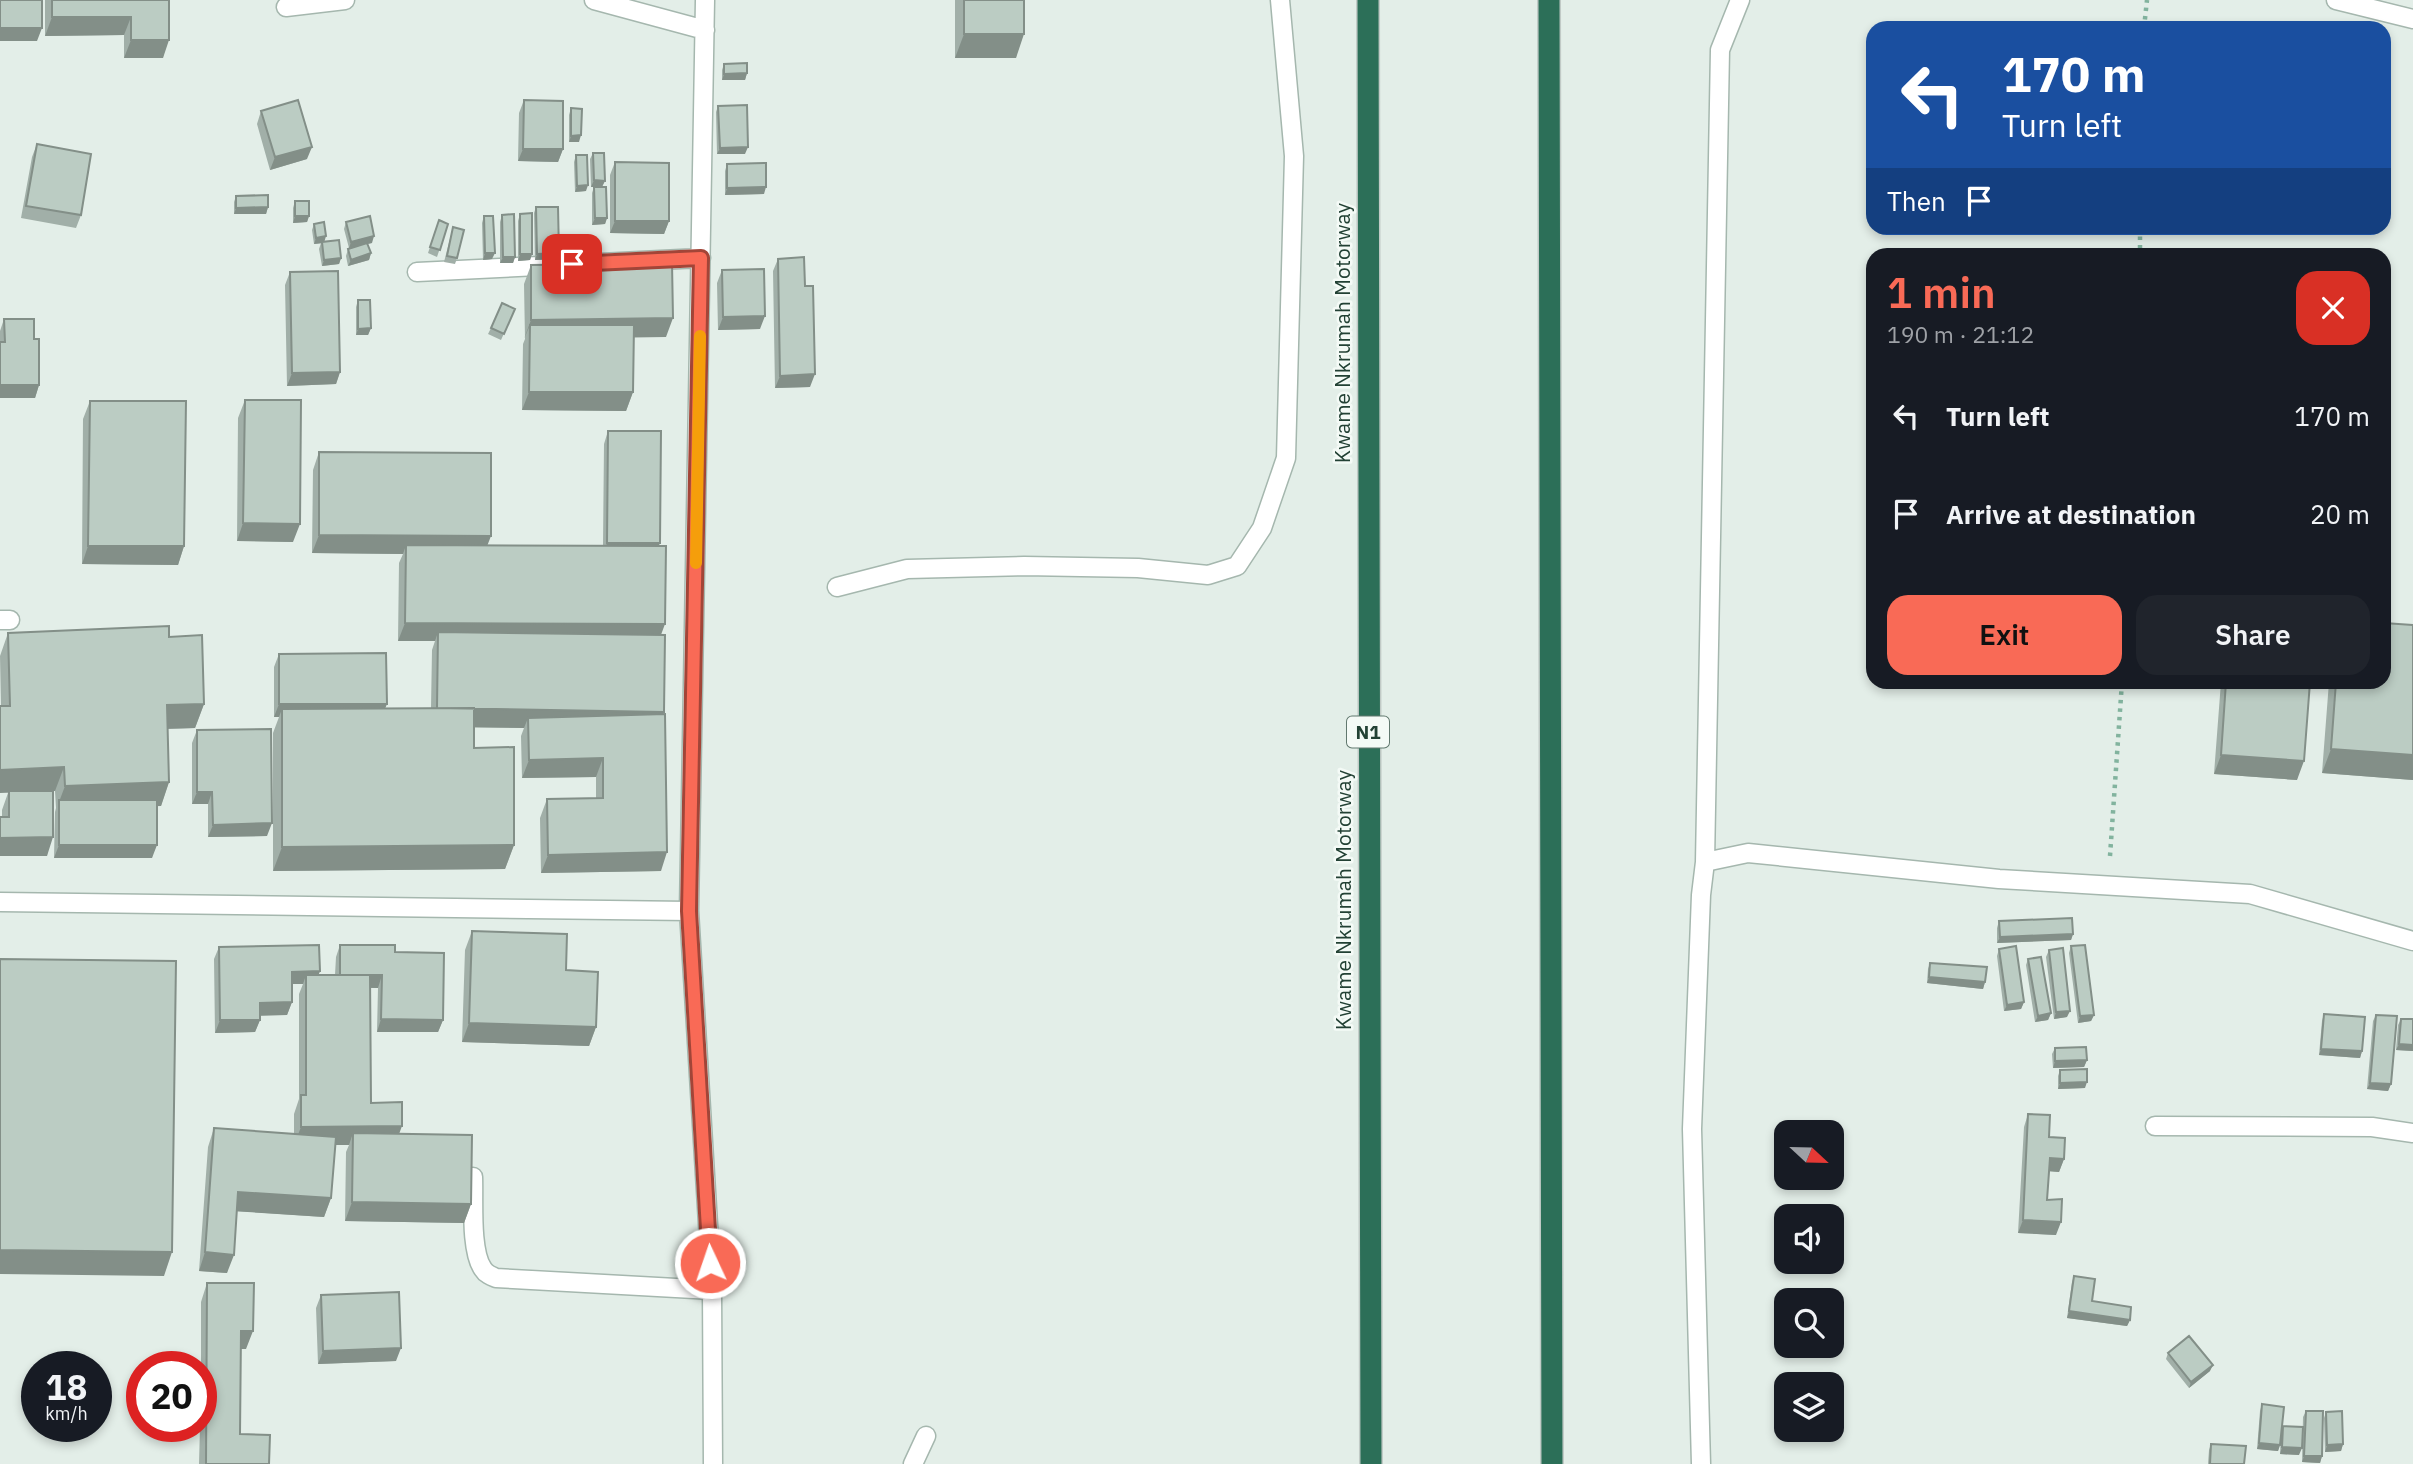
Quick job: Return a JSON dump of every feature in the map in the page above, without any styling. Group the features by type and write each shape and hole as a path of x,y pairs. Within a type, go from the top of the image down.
{"highway":[{"name":"Kwame Nkrumah Motorway","path":"1368,0 1371,1464"},
{"path":"1549,0 1552,1464"}],"lane":[{"path":"286,7 345,0"},
{"path":"594,0 705,30"},
{"path":"705,0 689,911 712,1290 712,1464"},
{"path":"837,587 907,569 1024,566 1138,568 1208,575 1237,566 1262,528 1286,458 1294,156 1280,0"},
{"path":"1700,1464 1692,1129 1700,909 1705,862 1720,50 1740,0"},
{"path":"2336,0 2413,19"},
{"path":"417,272 701,258"},
{"path":"1705,862 1748,853 1999,878 2250,894 2413,941"},
{"path":"0,902 689,911"},
{"path":"2155,1126 2372,1127 2413,1133"},
{"path":"473,1177 476,1256 488,1275 496,1278 712,1290"},
{"path":"913,1464 926,1436"}],"path":[{"path":"2145,21 2147,0"},
{"path":"2109,884 2122,689"}],"building":[{"path":"0,0 42,0 42,28 0,28"},
{"path":"52,0 169,0 169,40 131,40 131,17 52,17"},
{"path":"964,0 1024,0 1024,34 964,34"},
{"path":"747,63 747,73 724,74 724,64"},
{"path":"298,100 312,147 275,157 261,111"},
{"path":"524,100 563,101 563,149 523,149"},
{"path":"747,105 748,147 720,148 718,106"},
{"path":"571,108 582,109 581,135 571,136"},
{"path":"37,144 91,154 81,215 26,206"},
{"path":"593,153 604,153 605,181 594,180"},
{"path":"576,155 587,155 588,185 577,186"},
{"path":"615,162 669,163 669,221 615,221"},
{"path":"766,163 766,187 727,188 727,164"},
{"path":"594,187 606,187 607,218 595,218"},
{"path":"268,195 268,207 236,208 236,196"},
{"path":"295,201 309,201 309,216 295,216"},
{"path":"536,207 558,207 559,253 537,254"},
{"path":"532,213 532,254 520,254 520,214"},
{"path":"514,214 515,257 503,257 502,215"},
{"path":"370,216 374,236 351,242 346,222"},
{"path":"484,216 493,216 495,253 485,253"},
{"path":"439,220 448,224 440,250 430,247"},
{"path":"324,222 326,236 316,238 314,224"},
{"path":"453,227 464,230 457,258 447,256"},
{"path":"339,240 341,258 324,260 322,242"},
{"path":"367,243 371,253 351,260 348,249"},
{"path":"804,257 805,286 813,286 815,374 780,376 778,259"},
{"path":"672,263 673,318 531,320 531,265"},
{"path":"764,269 765,316 723,317 722,270"},
{"path":"338,271 340,372 292,373 290,272"},
{"path":"358,300 370,300 371,328 358,329"},
{"path":"502,303 515,309 504,334 491,328"},
{"path":"4,319 34,319 34,339 39,339 39,385 0,385 0,342 5,342"},
{"path":"530,325 634,325 633,392 529,392"},
{"path":"245,400 301,400 300,524 243,523"},
{"path":"90,401 186,401 184,546 88,546"},
{"path":"608,431 661,431 660,543 607,543"},
{"path":"319,452 491,453 491,536 319,535"},
{"path":"406,545 666,546 665,624 405,623"},
{"path":"2391,623 2413,625 2413,755 2331,749 2335,689 2391,689"},
{"path":"169,626 169,637 202,635 204,704 167,705 169,782 65,786 64,767 0,770 0,706 10,706 8,633"},
{"path":"438,632 665,635 664,712 437,708"},
{"path":"386,653 387,704 279,704 279,654"},
{"path":"2226,689 2309,689 2304,761 2221,755"},
{"path":"474,708 474,748 514,747 514,845 282,847 282,709"},
{"path":"665,714 667,852 548,855 547,799 603,798 603,758 529,760 528,718"},
{"path":"271,729 272,823 213,825 212,792 197,792 197,730"},
{"path":"9,791 53,791 53,837 0,838 0,817 9,817"},
{"path":"59,800 157,800 157,845 59,845"},
{"path":"2072,918 2073,934 2000,937 1999,921"},
{"path":"472,931 567,934 566,970 598,972 596,1027 469,1023"},
{"path":"319,945 320,971 292,972 292,1002 260,1003 260,1020 220,1020 219,947"},
{"path":"340,945 395,945 395,952 444,953 443,1020 381,1019 382,975 340,975"},
{"path":"2085,945 2094,1015 2080,1016 2071,946"},
{"path":"2016,946 2024,1002 2007,1005 1999,949"},
{"path":"2063,948 2070,1011 2056,1012 2049,950"},
{"path":"2041,957 2051,1013 2038,1016 2028,959"},
{"path":"0,959 176,961 172,1252 0,1250"},
{"path":"1930,963 1987,967 1985,982 1929,977"},
{"path":"306,975 370,975 371,1103 402,1102 402,1126 301,1127 301,1095 306,1095"},
{"path":"2324,1014 2365,1017 2362,1051 2321,1049"},
{"path":"2376,1015 2397,1016 2391,1084 2370,1083"},
{"path":"2401,1019 2413,1019 2413,1045 2399,1044"},
{"path":"2086,1047 2087,1060 2055,1061 2055,1048"},
{"path":"2087,1069 2087,1082 2060,1083 2060,1070"},
{"path":"2028,1114 2050,1115 2049,1137 2065,1138 2064,1159 2050,1158 2047,1200 2062,1199 2061,1222 2023,1220"},
{"path":"214,1128 336,1137 331,1198 238,1192 234,1255 205,1252"},
{"path":"353,1133 472,1135 471,1204 352,1202"},
{"path":"2074,1276 2095,1279 2092,1301 2131,1307 2130,1320 2069,1311"},
{"path":"207,1283 254,1283 253,1331 241,1331 240,1434 270,1435 269,1464 206,1464 206,1442 217,1442 217,1351 207,1351"},
{"path":"399,1292 401,1348 323,1351 321,1295"},
{"path":"2189,1336 2213,1365 2191,1382 2168,1353"},
{"path":"2262,1404 2284,1407 2280,1445 2259,1443"},
{"path":"2306,1411 2323,1411 2322,1456 2304,1456"},
{"path":"2342,1411 2343,1444 2327,1445 2326,1412"},
{"path":"2283,1426 2303,1427 2302,1448 2282,1447"},
{"path":"2211,1444 2246,1446 2244,1464 2210,1464"}],"slow traffic":[{"path":"696,563 700,336"}],"route":[{"path":"572,264 701,258 689,911 710,1263"}]}
